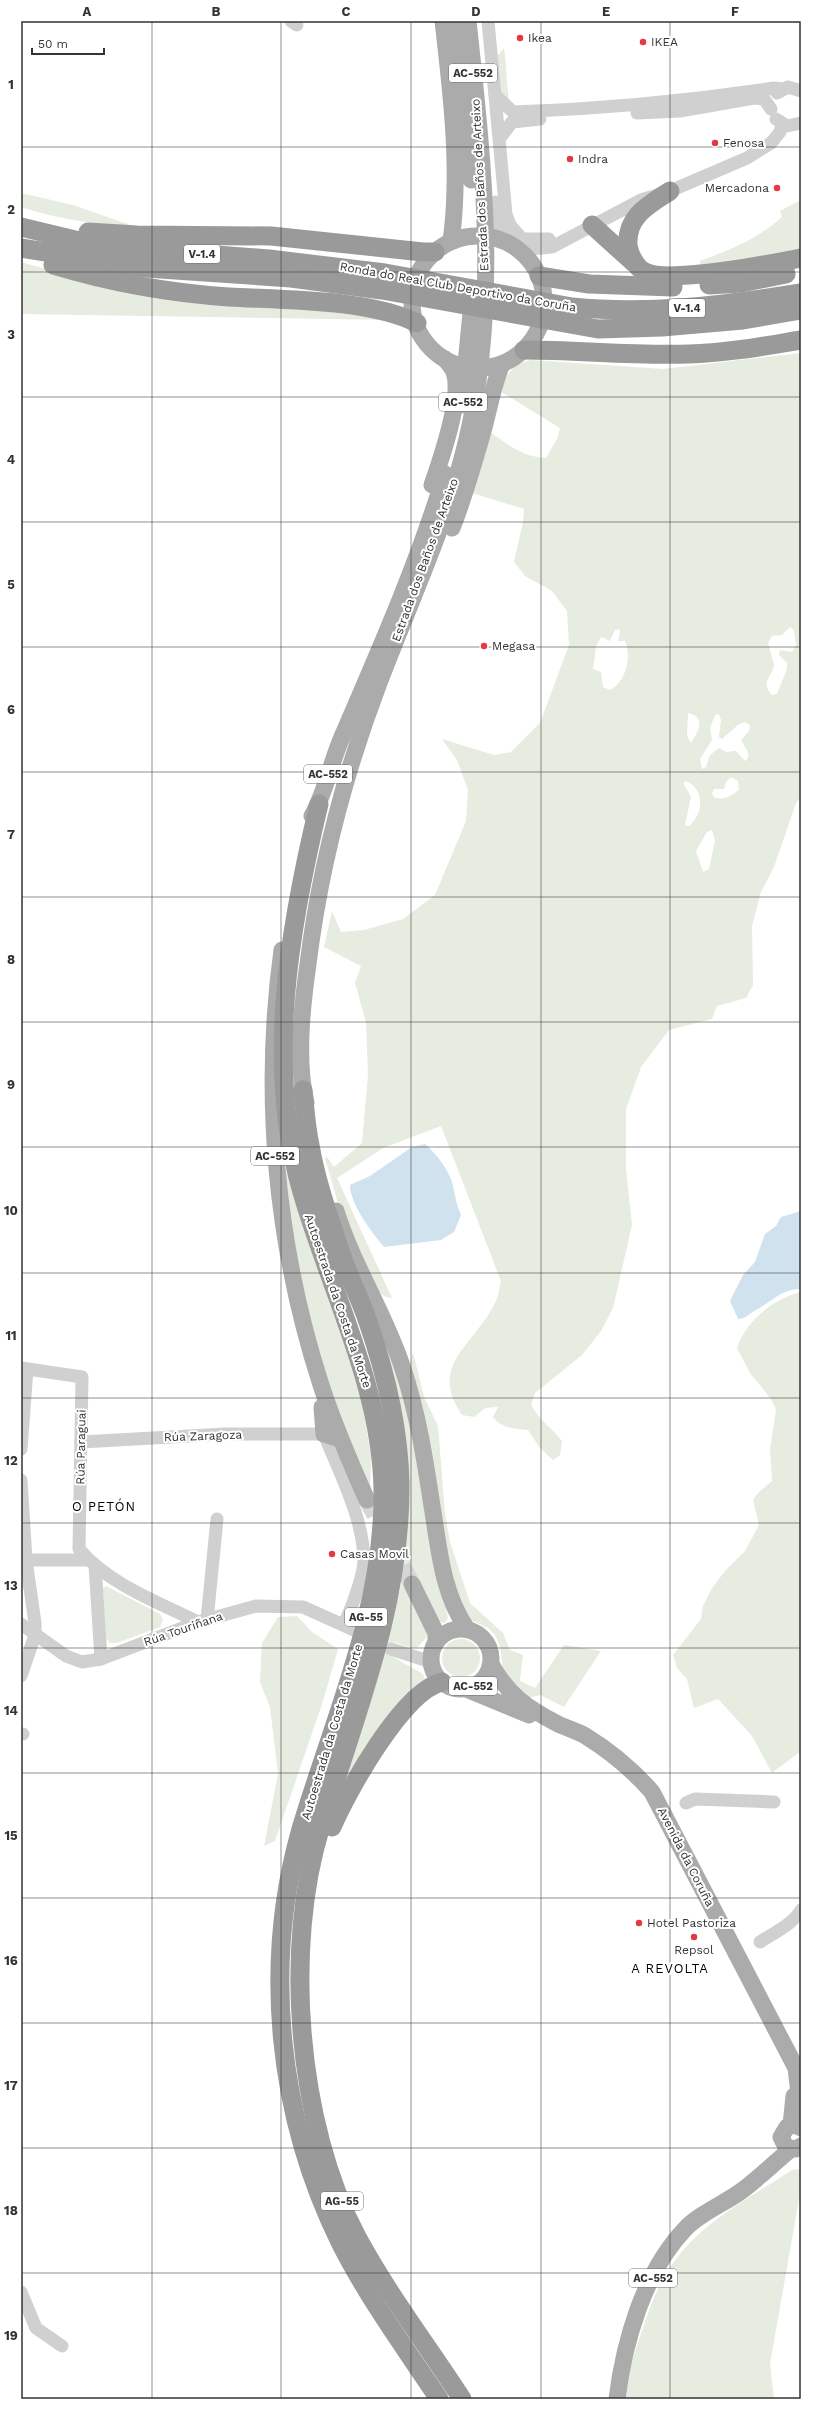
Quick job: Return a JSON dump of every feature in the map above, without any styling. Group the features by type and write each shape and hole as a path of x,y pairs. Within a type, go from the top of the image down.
{"highway":[{"path":"635,264 628,247 628,230 638,213 670,191"},
{"path":"21,219 91,233 271,236 435,252"},
{"path":"592,225 643,272 657,276 722,272 801,258"},
{"name":"Ronda do Real Club Deportivo da Coruña","path":"21,227 100,246 269,259 572,317 616,329 662,328 743,320 801,310"},
{"path":"22,248 40,261 92,277 170,290 227,297 303,300 373,309 389,312 417,323"},
{"name":"Ronda do Real Club Deportivo da Coruña","path":"22,248 146,268 291,278 383,282"},
{"path":"539,276 589,284 657,288 741,283 801,272"},
{"name":"Ronda do Real Club Deportivo da Coruña","path":"572,317 696,307 801,293"},
{"path":"524,350 593,354 689,354 732,352 801,340"},
{"name":"Autoestrada da Costa da Morte","path":"328,806 304,868 288,967 284,1028 286,1109 291,1148 301,1190 324,1262 349,1327 370,1397 383,1487 381,1538 374,1586 360,1645 301,1830 288,1883 279,2010 288,2088 320,2195 341,2242 373,2302 440,2399"},
{"name":"Autoestrada da Costa da Morte","path":"303,1090 310,1146 320,1187 342,1255 368,1321 389,1390 400,1481 399,1538 391,1593 356,1721 312,1858 303,1904 299,1942 301,2026 312,2099 326,2162 355,2233 388,2291 462,2399"},
{"path":"299,1974 318,1870 328,1836 342,1804 376,1744 422,1693 435,1684 442,1682"}],"main road":[{"name":"AC-552","path":"443,21 456,165 456,211 458,239"},
{"name":"Estrada dos Baños de Arteixo","path":"303,1090 302,1038 306,976 320,886 328,806 338,745 414,563 441,488 460,420 467,374 473,241 467,128 455,21"},
{"name":"Estrada dos Baños de Arteixo","path":"328,806 365,721 447,509 466,443 479,375 484,322 485,228 479,124 468,21"},
{"path":"499,238 519,250 531,262 539,276 544,296 541,315 534,336 524,350 496,366 472,368 451,361 422,335 414,310 415,282 425,262 435,252 458,239 499,238"},
{"name":"AC-552","path":"338,745 364,668 430,491 448,433 454,407 455,385 451,361"},
{"name":"AC-552","path":"332,1437 321,1385 301,1312 284,1234 276,1166 273,1082 277,986 283,936 306,826 328,806 457,513 482,434 494,385 496,366"},
{"name":"AC-552","path":"303,1090 316,1147 338,1218 403,1368 422,1442 439,1549 449,1597 456,1614 467,1629 483,1638 491,1655 491,1664 482,1680 466,1689"},
{"path":"332,1437 367,1500"},
{"path":"412,1584 436,1633 436,1643 431,1662"},
{"path":"436,1643 449,1632 467,1629"},
{"name":"AC-552","path":"431,1662 433,1669 442,1682 458,1689 466,1689 523,1713 559,1724"},
{"name":"AC-552","path":"491,1664 508,1691 522,1704 559,1724"},
{"name":"Avenida da Coruña","path":"559,1724 582,1734 611,1752 639,1777 652,1792 796,2068 801,2111"},
{"name":"AC-552","path":"617,2399 622,2359 643,2298 665,2253 686,2228 741,2191 792,2145 784,2130 796,2127 796,2068"}],"street":[{"name":"Estrada dos Baños de Arteixo","path":"479,21 491,118 499,238"},
{"name":"Estrada dos Baños de Arteixo","path":"488,21 506,214 510,225 522,239 567,238"},
{"path":"495,95 514,112 661,103 774,88 783,89 792,87 801,90"},
{"path":"771,109 774,97 783,89"},
{"path":"500,138 512,122 535,119 680,111 754,98 764,99 777,120 794,126"},
{"path":"519,250 552,247 641,200 670,191 760,151 780,132 794,126"},
{"name":"Estrada dos Baños de Arteixo","path":"496,194 500,138"},
{"path":"21,1449 24,1369"},
{"name":"Rúa Paraguai","path":"24,1369 82,1377 79,1549 92,1563"},
{"name":"Rúa Zaragoza","path":"81,1442 225,1434 332,1437"},
{"name":"Rúa Touriñana","path":"21,1624 66,1656 82,1662 101,1659 202,1621 256,1606 303,1607 349,1627 364,1561 358,1524 332,1437"},
{"path":"21,1480 26,1560 35,1623 35,1635 21,1676"},
{"path":"26,1560 92,1563 114,1579 202,1621 217,1519"},
{"path":"92,1563 101,1659"},
{"path":"391,1649 431,1662"},
{"path":"686,1803 694,1799 774,1802"},
{"path":"760,1942 787,1925 797,1917 801,1910"},
{"path":"21,2292 36,2328 62,2346"}],"shaded area":[{"path":"504,48 510,104 500,93 496,58"},
{"path":"21,193 73,205 136,227 78,221 21,207"},
{"path":"801,200 801,252 701,268 700,261 733,248 763,232 782,217 780,211"},
{"path":"21,262 85,280 391,320 21,314"},
{"path":"801,353 801,797 796,803 774,867 761,892 752,926 753,985 746,998 717,1006 712,1019 669,1030 641,1067 626,1109 626,1169 632,1225 613,1308 601,1331 582,1355 535,1393 531,1405 538,1415 562,1441 560,1455 553,1460 540,1448 528,1430 504,1426 496,1421 493,1417 498,1407 485,1408 474,1417 462,1415 453,1398 450,1382 452,1369 457,1357 494,1305 501,1281 441,1126 383,1148 337,1178 392,1298 386,1297 376,1290 339,1207 325,1158 327,1157 334,1167 362,1143 368,1075 366,1022 355,983 361,966 324,947 332,911 341,932 364,930 403,919 435,895 466,821 468,790 457,760 442,739 494,755 511,752 540,723 569,645 567,611 552,591 525,576 514,562 523,522 524,509 472,493 490,432 516,450 530,456 546,458 557,439 560,428 500,391 505,380 515,367 531,360 663,369","holes":["790,627 794,630 796,645 792,652 780,650 779,655 787,663 787,669 777,694 772,695 767,687 767,683 774,665 768,643 772,636 782,635","619,629 620,632 618,641 625,641 628,661 624,675 616,686 610,690 603,687 601,672 593,669 596,647 601,637 610,641 615,630","688,713 694,715 699,721 698,730 691,743 687,736","719,714 721,720 719,737 722,739 739,724 745,722 750,725 749,731 741,740 748,752 748,758 745,761 736,751 726,752 719,748 710,755 706,767 702,769 700,759 712,740 710,728 715,715","731,777 738,781 739,789 731,796 717,798 712,794 714,789 724,789 726,782","686,781 697,790 700,802 698,815 689,826 685,825 691,797 683,783","712,830 715,841 709,869 703,872 696,851 707,832"]},
{"path":"286,1168 308,1242 348,1351 360,1391 371,1455 370,1499 346,1441 308,1325 282,1170"},
{"path":"801,1292 801,1751 772,1773 752,1736 718,1699 694,1708 687,1679 677,1668 673,1655 701,1619 703,1606 712,1588 725,1571 745,1551 759,1525 753,1500 758,1493 772,1481 770,1449 776,1410 771,1399 750,1373 737,1348 747,1329 762,1312 780,1300"},
{"path":"377,1324 404,1387 448,1618 445,1623 440,1622 418,1647 412,1648 393,1642 388,1654 423,1674 425,1681 345,1784 342,1783 380,1670 400,1589 407,1522"},
{"path":"413,1352 424,1397 438,1426 445,1514 450,1542 470,1603 503,1633 510,1650 523,1655 520,1681 535,1688 564,1645 601,1651 564,1707 540,1695 524,1699 503,1669 500,1646 495,1635 488,1628 471,1620 458,1601 409,1369"},
{"path":"106,1586 160,1614 163,1620 160,1627 117,1643 110,1643 106,1638 103,1588"},
{"path":"297,1616 312,1632 338,1649 323,1701 275,1841 264,1846 278,1774 270,1707 260,1682 262,1643 278,1617"},
{"path":"461,1639 471,1642 477,1648 480,1658 477,1668 471,1674 461,1677 451,1674 445,1668 442,1658 445,1648 451,1642"},
{"path":"801,2169 801,2188 770,2364 774,2399 626,2399 631,2365 649,2311 661,2282 679,2255 704,2230 732,2208 792,2170"}],"water":[{"path":"425,1144 440,1160 449,1174 457,1206 461,1215 454,1232 441,1240 384,1247 362,1218 351,1193 350,1185 370,1176 412,1147"},
{"path":"801,1211 801,1289 794,1289 782,1293 760,1308 743,1318 738,1319 730,1301 743,1275 755,1262 765,1234 776,1226 781,1217"}],"tunnel":[{"path":"367,1500 412,1584"}],"place":[{"name":"Ikea","path":"520,38"},
{"name":"IKEA","path":"643,42"},
{"name":"Fenosa","path":"715,143"},
{"name":"Indra","path":"570,159"},
{"name":"Mercadona","path":"777,188"},
{"name":"Megasa","path":"484,646"},
{"name":"Casas Movil","path":"332,1554"},
{"name":"Hotel Pastoriza","path":"639,1923"},
{"name":"Repsol","path":"694,1937"}],"district":[{"name":"O PETÓN","path":"104,1506"},
{"name":"A REVOLTA","path":"670,1968"}]}
